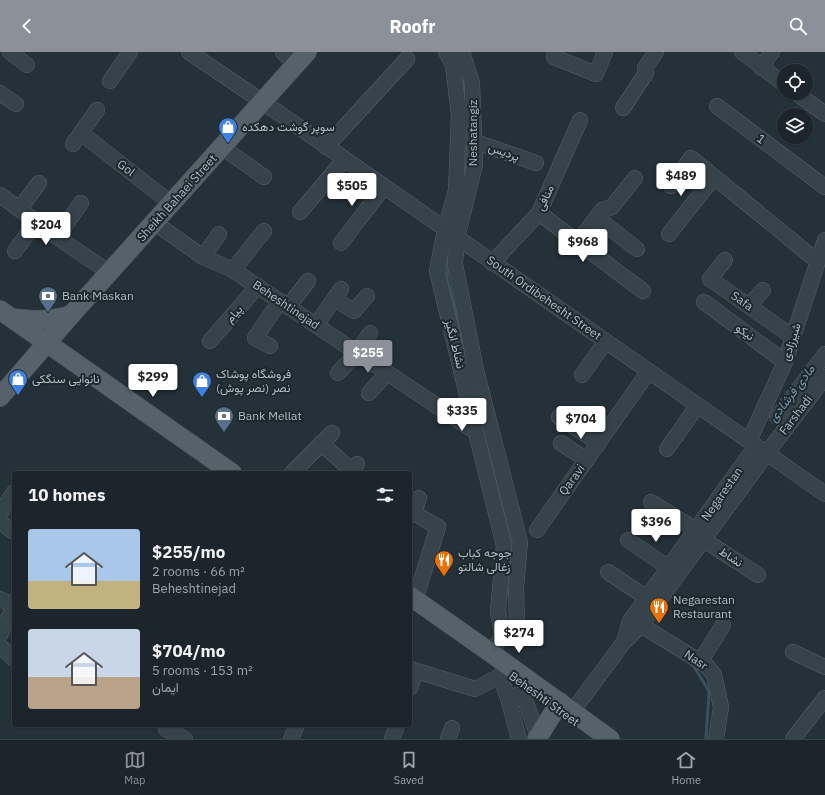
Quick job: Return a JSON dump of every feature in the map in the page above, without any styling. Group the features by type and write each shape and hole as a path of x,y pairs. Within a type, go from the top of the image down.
{"main road":[{"name":"Sheikh Bahaei Street","path":"0,396 49,348 71,315 263,102 295,56"},
{"path":"6,314 28,321 59,319 71,315"},
{"path":"6,314 49,348 229,471"},
{"name":"Beheshti Street","path":"412,600 491,653 504,670 610,739"},
{"path":"538,738 563,707"}],"street":[{"path":"10,52 27,65"},
{"path":"110,81 130,52"},
{"name":"South Ordibehesht Street","path":"189,52 825,494"},
{"name":"نشاط انگیز","path":"446,52 453,64 459,115 456,190 445,230 437,271 469,372 476,432 504,546 498,611 502,636"},
{"name":"Neshatangiz","path":"462,52 472,83 475,164 458,238 456,264 469,372"},
{"path":"554,57 596,74 605,52"},
{"path":"623,108 646,73 645,68 656,52"},
{"path":"742,52 777,79"},
{"path":"761,68 772,52"},
{"path":"326,146 407,59"},
{"path":"0,93 16,104"},
{"path":"806,100 825,114"},
{"name":"1","path":"717,106 825,187"},
{"name":"Gol","path":"97,110 77,139 172,204"},
{"name":"منافی","path":"492,262 539,213 580,120"},
{"name":"پردیس","path":"473,141 536,163"},
{"path":"222,147 264,177"},
{"path":"671,186 691,158 817,261"},
{"path":"300,212 344,160"},
{"path":"669,234 714,177"},
{"path":"578,242 602,210 612,207 635,178"},
{"path":"19,209 39,183"},
{"path":"341,243 384,187"},
{"path":"0,195 57,237 110,273"},
{"path":"57,237 81,202"},
{"path":"539,213 643,291"},
{"path":"597,218 637,249"},
{"path":"15,251 36,222"},
{"name":"Beheshtinejad","path":"155,223 203,257 233,270 258,286 476,432"},
{"path":"233,270 264,231"},
{"path":"203,257 219,234"},
{"name":"شیرزادی","path":"757,447 825,240"},
{"name":"Safa","path":"725,260 710,279 792,337"},
{"path":"270,346 254,338 284,304 308,281"},
{"name":"پیام","path":"210,342 258,286"},
{"path":"749,306 763,290"},
{"path":"316,325 338,294 354,311 367,296"},
{"name":"نیکو","path":"704,302 785,362"},
{"path":"338,373 357,353 370,333"},
{"path":"582,375 606,341"},
{"path":"49,348 217,471"},
{"name":"Farshadi","path":"777,417 825,354"},
{"name":"Qaravi","path":"537,530 649,371"},
{"path":"469,372 520,542 516,588 517,624 502,636 491,653"},
{"path":"369,393 387,373"},
{"name":"Farshadi","path":"757,447 825,377"},
{"path":"667,449 697,406"},
{"path":"559,417 598,443"},
{"path":"294,471 332,433"},
{"path":"322,443 350,470 358,464"},
{"path":"561,443 587,460"},
{"name":"Negarestan","path":"563,707 641,626 757,447"},
{"path":"0,514 12,495"},
{"path":"412,600 438,527 414,513 419,498"},
{"name":"نشاط","path":"651,502 758,575"},
{"path":"0,522 12,531"},
{"name":"Negarestan","path":"624,642 630,621 669,568 700,535"},
{"path":"628,540 669,568"},
{"path":"608,572 647,598"},
{"path":"0,599 12,604"},
{"name":"Beheshti Street","path":"412,600 504,670"},
{"path":"0,635 12,609"},
{"path":"700,662 723,625"},
{"name":"Nasr","path":"641,626 707,666 714,675 721,707 716,739"},
{"path":"0,646 12,656"},
{"path":"793,652 825,667"},
{"path":"413,670 475,689 504,670 508,698 519,739"},
{"path":"508,698 517,695 526,702 538,738"},
{"path":"793,739 825,698"},
{"name":"Beheshti Street","path":"563,707 599,739"},
{"path":"392,739 396,727"},
{"path":"166,728 185,739"}],"waterway":[{"path":"462,76 465,87 465,102"},
{"path":"463,178 465,169 465,148"},
{"path":"448,262 447,277 462,339"},
{"name":"مادی فرشادی","path":"693,665 709,691 706,739"}],"place":[{"name":"سوپر گوشت دهکده","path":"228,144"},
{"name":"Bank Maskan","path":"48,313"},
{"name":"نانوایی سنگکی","path":"18,396"},
{"name":"فروشگاه پوشاک نصر (نصر پوش)","path":"202,398"},
{"name":"Bank Mellat","path":"224,433"},
{"name":"جوجه کباب زغالی شالتو","path":"444,577"},
{"name":"Negarestan Restaurant","path":"659,624"}]}
